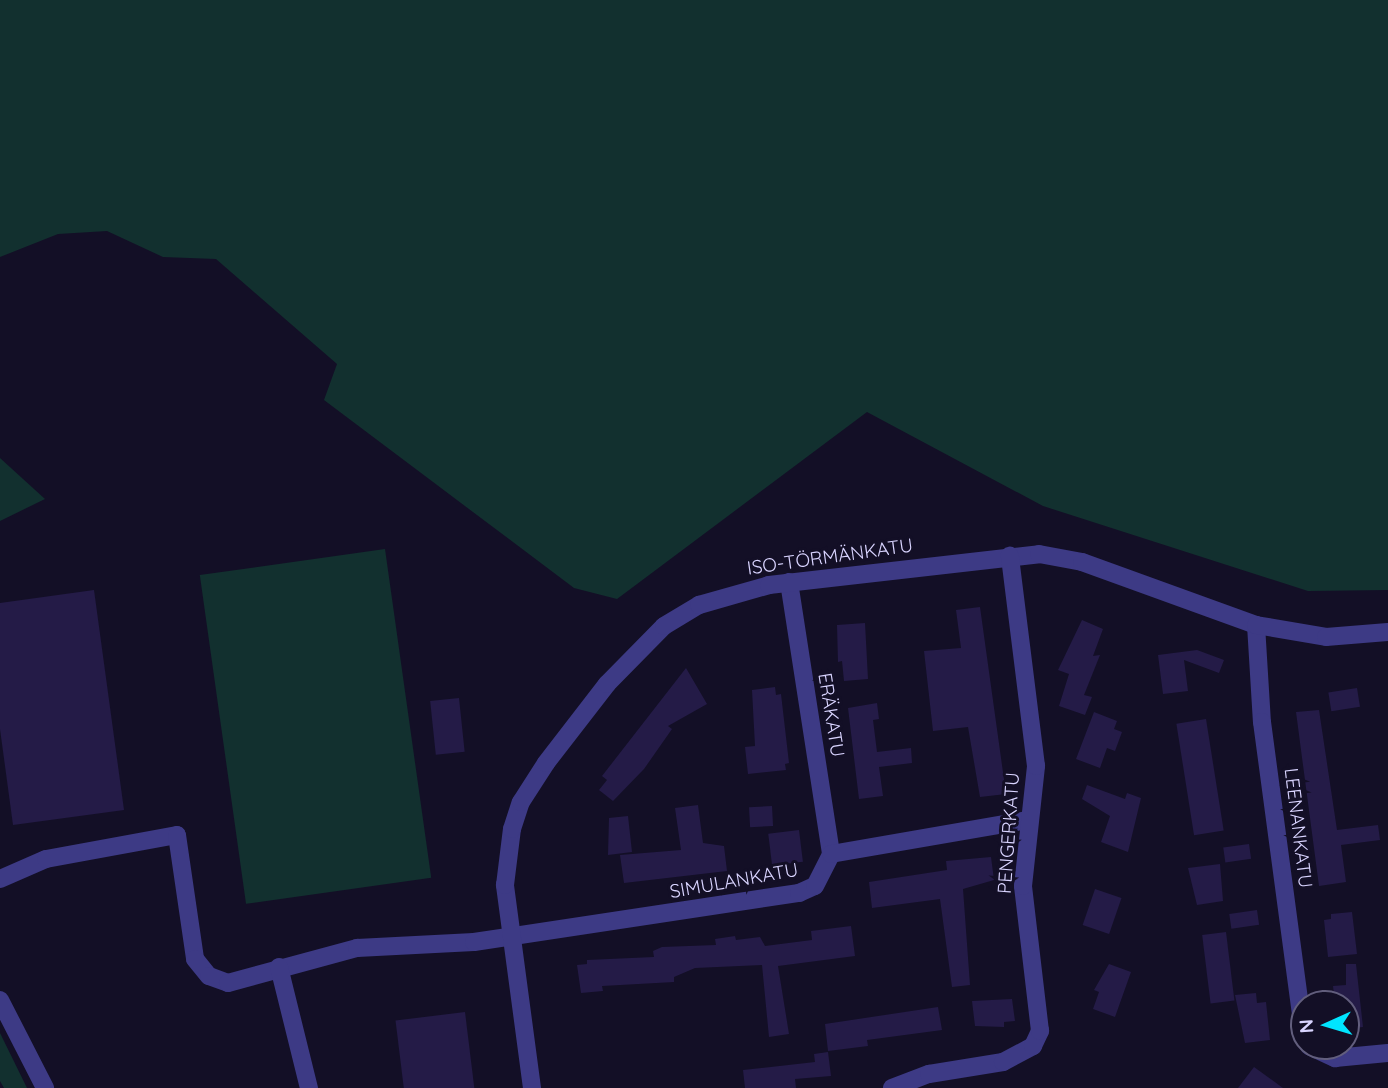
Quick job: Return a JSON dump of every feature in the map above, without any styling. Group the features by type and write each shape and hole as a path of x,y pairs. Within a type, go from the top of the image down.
{"street":[{"name":"ISO-TÖRMÄNKATU","path":"532,1088 510,937 506,853 521,802 607,684 664,626 699,605 732,593 789,582 1039,554 1082,562 1256,625 1326,637 1388,632"},
{"name":"PENGERKATU","path":"892,1088 929,1074 1003,1062 1028,1050 1038,1039 1041,1019 1023,886 1028,820 1036,766 1010,556"},
{"name":"ERÄKATU","path":"789,582 831,854"},
{"name":"LEENANKATU","path":"1256,625 1262,722 1298,990"},
{"path":"831,854 1028,820"},
{"name":"SIMULANKATU","path":"0,879 46,859 177,835 197,965 209,976 228,983 357,948 510,937 799,893 815,886 831,854"},
{"path":"279,967 309,1088"},
{"path":"0,1000 45,1088"},
{"path":"1360,1056 1388,1053"}],"green space":[{"path":"0,0 1388,0 1388,590 1308,591 1043,506 867,412 617,599 574,588 324,400 337,364 216,259 163,257 107,231 58,234 0,257"},
{"path":"0,458 45,499 0,521"},
{"path":"385,549 431,878 246,904 200,575"},
{"path":"0,1033 27,1088 4,1088 0,1081"}],"building":[{"path":"94,590 124,810 13,825 0,729 0,603"},
{"path":"980,607 1006,794 980,797 968,727 933,731 924,651 961,648 956,610"},
{"path":"1082,620 1103,629 1093,656 1100,655 1084,695 1092,697 1085,715 1059,706 1069,674 1058,670"},
{"path":"865,623 868,679 844,681 842,661 838,662 837,625"},
{"path":"1197,650 1224,660 1219,673 1184,660 1188,691 1163,694 1158,655"},
{"path":"686,668 707,704 668,726 672,729 644,769 613,801 599,790 607,780 602,776"},
{"path":"775,687 776,695 781,694 789,763 785,764 786,770 748,774 745,747 755,746 752,690"},
{"path":"1357,688 1360,707 1331,711 1328,693"},
{"path":"459,698 465,752 436,755 430,701"},
{"path":"877,703 879,719 873,720 877,752 911,748 912,763 879,767 883,796 859,799 848,708"},
{"path":"1319,710 1337,830 1378,825 1380,840 1341,845 1346,882 1319,886 1296,712"},
{"path":"1094,712 1117,721 1114,729 1122,732 1115,751 1107,748 1100,768 1076,759"},
{"path":"1206,719 1224,831 1194,835 1176,724"},
{"path":"1087,785 1125,799 1127,793 1141,798 1128,852 1101,842 1110,816 1082,799"},
{"path":"698,805 703,843 724,846 727,871 624,883 620,855 681,850 675,808"},
{"path":"772,806 773,826 750,827 749,807"},
{"path":"628,816 632,852 608,855 609,818"},
{"path":"799,830 803,862 772,866 768,834"},
{"path":"1249,844 1251,859 1225,862 1223,848"},
{"path":"991,857 994,880 963,889 970,985 952,987 940,899 872,908 869,882 947,870 946,861"},
{"path":"1220,864 1223,901 1197,905 1188,868"},
{"path":"1095,889 1121,898 1109,934 1083,925"},
{"path":"1257,910 1259,925 1231,929 1229,914"},
{"path":"1352,912 1357,954 1328,957 1324,920 1331,919 1331,914"},
{"path":"851,926 855,956 778,966 789,1034 769,1037 762,965 695,968 674,977 674,982 602,986 603,991 581,993 577,965 587,964 587,960 654,957 653,951 662,947 716,945 715,939 735,936 736,940 760,937 765,946 812,940 811,931"},
{"path":"1226,932 1234,1000 1211,1003 1202,935"},
{"path":"1109,964 1131,972 1115,1017 1093,1009 1099,992 1094,990"},
{"path":"1346,964 1356,964 1359,990 1333,990 1333,986 1346,985"},
{"path":"1256,993 1257,1003 1266,1002 1270,1040 1245,1043 1235,995"},
{"path":"1012,999 1015,1021 1004,1022 1004,1027 975,1026 972,1001"},
{"path":"1360,1000 1363,1027 1360,1027"},
{"path":"938,1007 942,1030 867,1040 868,1046 828,1051 825,1024"},
{"path":"465,1012 474,1088 404,1088 396,1021"},
{"path":"828,1052 831,1076 795,1079 796,1088 745,1088 743,1070 815,1062 814,1054"},
{"path":"1254,1067 1283,1088 1238,1088"}]}
